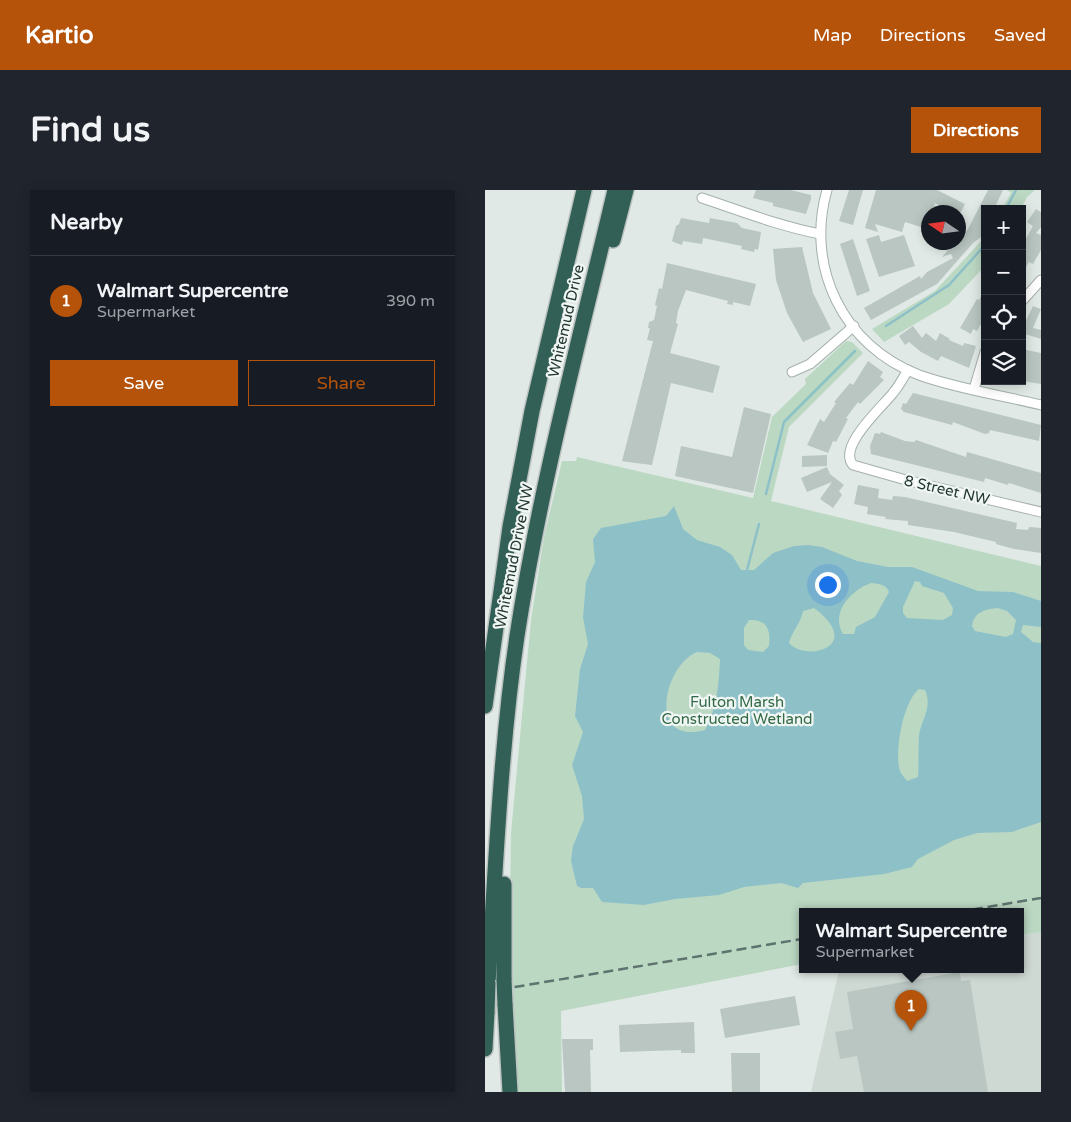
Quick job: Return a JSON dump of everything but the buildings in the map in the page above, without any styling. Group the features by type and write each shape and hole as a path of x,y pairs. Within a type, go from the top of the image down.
{"highway":[{"path":"549,335 560,262 575,190"},
{"name":"Whitemud Drive","path":"525,452 532,411 583,190"},
{"name":"Whitemud Drive","path":"551,459 615,190"},
{"path":"559,429 626,190"},
{"name":"Whitemud Drive NW","path":"485,706 510,527 525,452"},
{"name":"Whitemud Drive NW","path":"485,1049 506,728 519,620 551,459"},
{"path":"506,728 505,1004 510,1092"}],"street":[{"path":"827,190 823,205 820,234 825,277 840,307 863,337 881,354 908,370 928,378 1041,405"},
{"path":"702,198 737,208 782,226 820,234"},
{"path":"1026,298 1037,289 1041,280"},
{"path":"792,372 811,364 854,326"},
{"path":"974,389 981,365"},
{"name":"8 Street NW","path":"908,370 892,394 854,440 849,456 853,465 906,480 1041,512"}],"shaded area":[{"path":"1041,932 1041,1092 811,1092 838,973 1024,973 1024,934"}],"green space":[{"path":"1007,190 1035,190 1027,197 1023,205 1004,205 1011,193"},
{"path":"981,241 981,270 949,304 884,342 872,329 935,291"},
{"name":"Fulton Marsh Constructed Wetland","path":"846,341 852,342 863,353 789,427 771,501 1041,566 1041,932 1024,934 1024,908 799,908 799,965 561,1011 562,1092 515,1092 509,959 511,833 531,620 544,537 562,461 576,461 577,457 753,498 772,417 806,384 805,379"}],"water":[{"name":"Fulton Marsh Constructed Wetland","path":"674,506 683,529 697,540 720,547 732,555 741,570 754,570 773,553 794,546 808,545 822,547 857,561 888,567 912,567 978,591 1013,592 1041,601 1041,627 1023,625 1021,632 1033,642 1041,643 1041,822 1012,832 977,833 954,840 918,859 912,867 884,874 803,883 798,888 781,883 744,887 719,895 675,899 644,905 602,902 593,888 577,886 571,861 573,846 584,819 582,796 572,765 583,732 575,716 580,669 588,644 583,617 586,582 595,562 593,539 601,528 666,516","holes":["915,581 920,582 922,586 944,593 953,608 952,615 943,620 907,618 903,613 903,607","871,583 884,586 889,592 875,617 856,627 854,634 843,634 839,618 841,610 856,591","814,608 828,621 834,632 833,641 827,647 818,651 808,651 797,649 789,643 803,611","998,608 1007,611 1016,620 1013,634 1006,637 975,631 972,626 975,617 989,609","749,620 760,621 767,627 769,646 763,652 748,650 744,645 744,628","697,652 710,653 720,659 715,705 705,730 686,732 674,726 668,716 669,687 676,672 685,660","919,689 925,690 928,702 919,736 918,777 907,781 900,771 898,752 901,728 908,704"]}],"waterway":[{"path":"1008,205 1016,190"},
{"path":"886,326 949,285 981,249"},
{"path":"766,494 784,422 855,351"},
{"path":"747,570 759,524"}],"railway":[{"path":"982,908 1041,898"},
{"path":"485,992 799,940"}],"place":[{"name":"Walmart Supercentre","path":"911,1031"}]}
